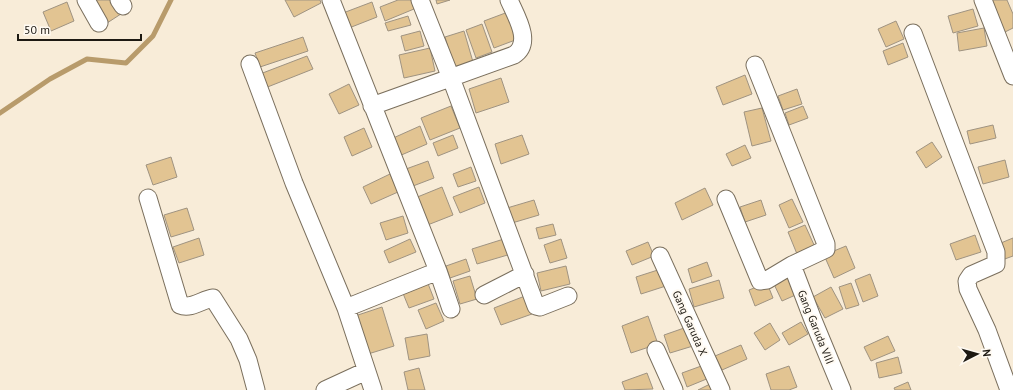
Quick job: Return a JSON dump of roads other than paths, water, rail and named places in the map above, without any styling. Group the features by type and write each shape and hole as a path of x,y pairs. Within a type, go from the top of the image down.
{"street":[{"path":"86,0 99,23"},
{"path":"331,0 438,270 451,309"},
{"path":"420,0 538,307 568,296"},
{"path":"372,106 514,55 521,51 524,45 523,34 509,0"},
{"path":"983,0 1013,76"},
{"path":"913,33 996,252 996,264 971,275 967,280 968,288 988,330 1009,390"},
{"path":"250,64 294,183 346,308 374,390"},
{"path":"726,199 760,281 767,280 792,265 826,249 826,244 755,65"},
{"path":"148,198 180,305 186,307 213,298 216,300 220,311 239,338 248,360 256,390"},
{"name":"Gang Garuda X","path":"660,256 721,390"},
{"name":"Gang Garuda VIII","path":"792,265 842,390"},
{"path":"346,308 438,270"},
{"path":"484,295 525,274"},
{"path":"656,350 674,390"},
{"path":"325,390 364,372 366,369"}],"waterway":[{"path":"0,113 50,79 87,59 126,63 153,36 171,0"}]}
